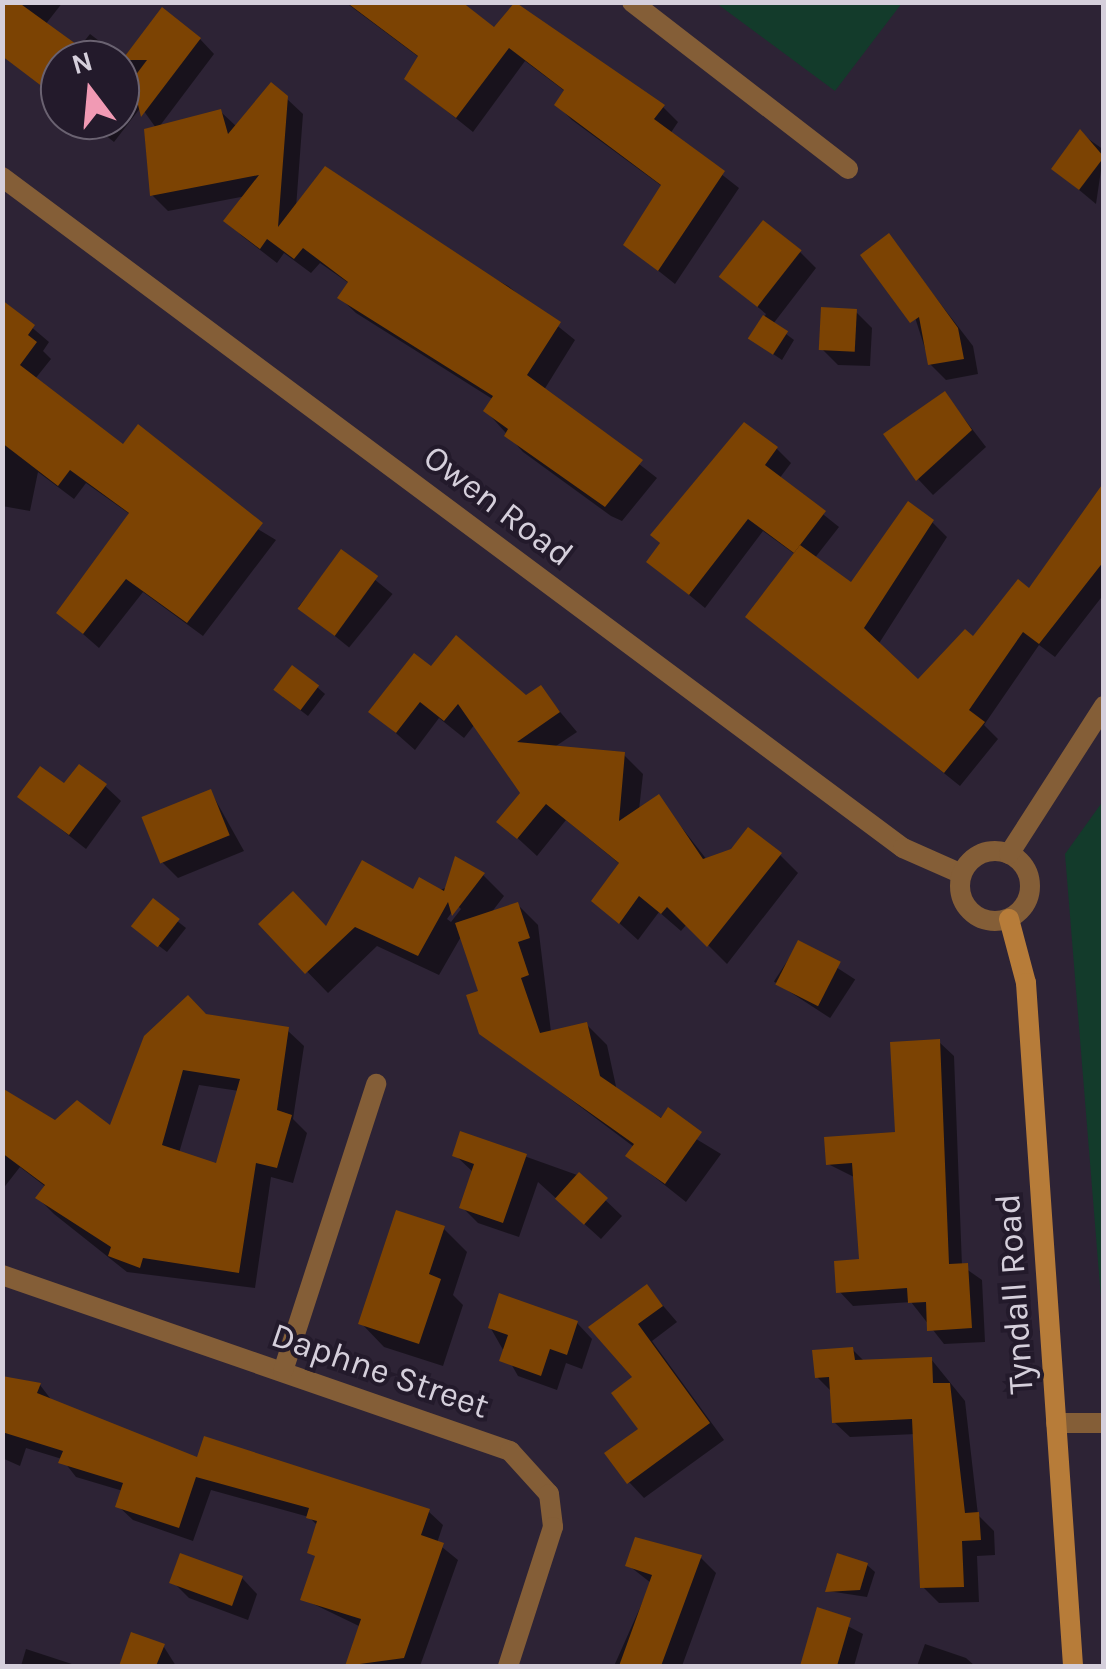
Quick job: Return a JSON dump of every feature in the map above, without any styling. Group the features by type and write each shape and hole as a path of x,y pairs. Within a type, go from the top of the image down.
{"street":[{"path":"632,2 848,169"},
{"name":"Owen Road","path":"2,177 904,848 962,874"},
{"path":"1009,854 1104,706"},
{"path":"1009,854 1030,880 1026,904 1009,919 986,920 967,908 962,874 976,857 1009,854"},
{"name":"Tyndall Road","path":"1009,919 1026,984 1072,1666"},
{"path":"283,1370 376,1084"},
{"name":"Daphne Street","path":"2,1275 510,1451 549,1494 554,1528 508,1666"},
{"path":"1056,1422 1104,1423"}],"green space":[{"path":"716,3 902,3 835,91"},
{"path":"1103,801 1103,1323 1065,854"}],"building":[{"path":"2,2 18,2 70,40 40,40 40,85 2,56"},
{"path":"346,2 462,2 494,27 515,2 665,105 654,119 725,171 658,271 623,245 661,185 554,105 564,90 509,48 456,118 404,79 418,56"},
{"path":"162,7 201,38 141,117 140,69 147,60 140,60 137,40"},
{"path":"271,82 288,96 278,227 325,166 561,322 527,375 643,460 605,507 504,436 508,429 483,411 493,396 337,298 348,282 303,248 294,259 267,239 260,249 223,221 259,175 150,196 144,129 221,109 228,134"},
{"path":"1080,129 1104,157 1079,190 1051,169"},
{"path":"763,220 802,250 757,307 719,277"},
{"path":"889,233 958,328 964,359 928,365 919,317 910,323 860,255"},
{"path":"2,300 35,325 28,335 37,342 20,365 123,444 138,424 263,523 187,623 126,579 83,634 56,613 129,513 70,470 58,486 2,443"},
{"path":"821,307 857,309 855,352 819,350"},
{"path":"763,315 788,331 773,355 748,338"},
{"path":"945,391 972,430 916,481 883,434"},
{"path":"744,422 778,447 765,465 826,511 794,553 748,519 689,595 646,562 660,543 650,535"},
{"path":"1104,482 1104,561 1039,644 1023,632 969,710 985,722 944,773 745,617 800,545 851,582 908,501 934,520 864,628 918,679 965,629 973,636 1018,579 1029,588"},
{"path":"341,549 378,576 335,636 298,609"},
{"path":"456,635 526,695 541,685 560,712 517,742 625,752 619,821 659,794 703,859 731,849 748,827 782,853 707,947 667,907 661,914 639,896 619,924 591,901 619,863 546,804 517,839 496,822 520,793 458,704 444,721 420,702 396,733 368,712 414,653 431,666"},
{"path":"292,665 319,685 300,710 273,690"},
{"path":"79,764 107,784 69,835 17,797 40,766 64,783"},
{"path":"211,789 230,835 160,863 141,817"},
{"path":"455,856 485,873 452,916 448,902 418,956 355,927 305,974 258,924 293,891 326,926 362,860 413,889 419,877 444,891"},
{"path":"153,898 180,919 158,947 131,926"},
{"path":"518,902 530,938 518,942 529,975 521,978 540,1033 587,1022 600,1076 661,1118 668,1107 702,1132 665,1184 625,1156 634,1144 479,1034 466,995 478,991 455,923"},
{"path":"798,940 841,962 818,1006 775,985"},
{"path":"188,995 206,1014 289,1027 277,1110 292,1115 277,1168 256,1163 239,1273 143,1258 140,1268 108,1256 111,1247 35,1198 45,1185 2,1153 2,1088 55,1120 77,1100 110,1125 144,1036","holes":["183,1070 240,1079 216,1163 162,1145"]},
{"path":"940,1039 949,1264 968,1263 972,1328 927,1331 926,1302 908,1303 907,1288 836,1293 834,1261 859,1259 852,1163 826,1165 824,1137 895,1132 890,1042"},
{"path":"460,1131 527,1154 503,1223 459,1208 474,1164 452,1156"},
{"path":"579,1172 608,1198 584,1225 555,1199"},
{"path":"396,1210 445,1226 429,1274 441,1279 419,1344 358,1324"},
{"path":"647,1284 663,1306 638,1324 710,1423 627,1484 604,1453 638,1429 611,1393 632,1377 588,1327"},
{"path":"499,1293 578,1321 567,1355 550,1349 541,1376 499,1361 508,1335 488,1328"},
{"path":"853,1347 855,1360 932,1357 933,1383 950,1383 965,1513 979,1512 981,1540 962,1541 964,1587 920,1588 912,1419 832,1423 829,1377 815,1378 812,1350"},
{"path":"2,1376 41,1383 37,1393 197,1457 204,1436 430,1509 421,1535 444,1543 404,1658 345,1666 361,1619 300,1600 315,1556 307,1553 317,1521 306,1518 309,1508 196,1477 179,1528 115,1507 123,1483 58,1463 63,1451 2,1432"},
{"path":"635,1537 702,1555 661,1666 619,1666 652,1575 625,1566"},
{"path":"180,1553 243,1576 232,1606 169,1583"},
{"path":"837,1553 868,1563 860,1590 825,1592"},
{"path":"817,1607 851,1618 837,1666 800,1666"},
{"path":"131,1632 165,1644 156,1666 119,1666"}]}
